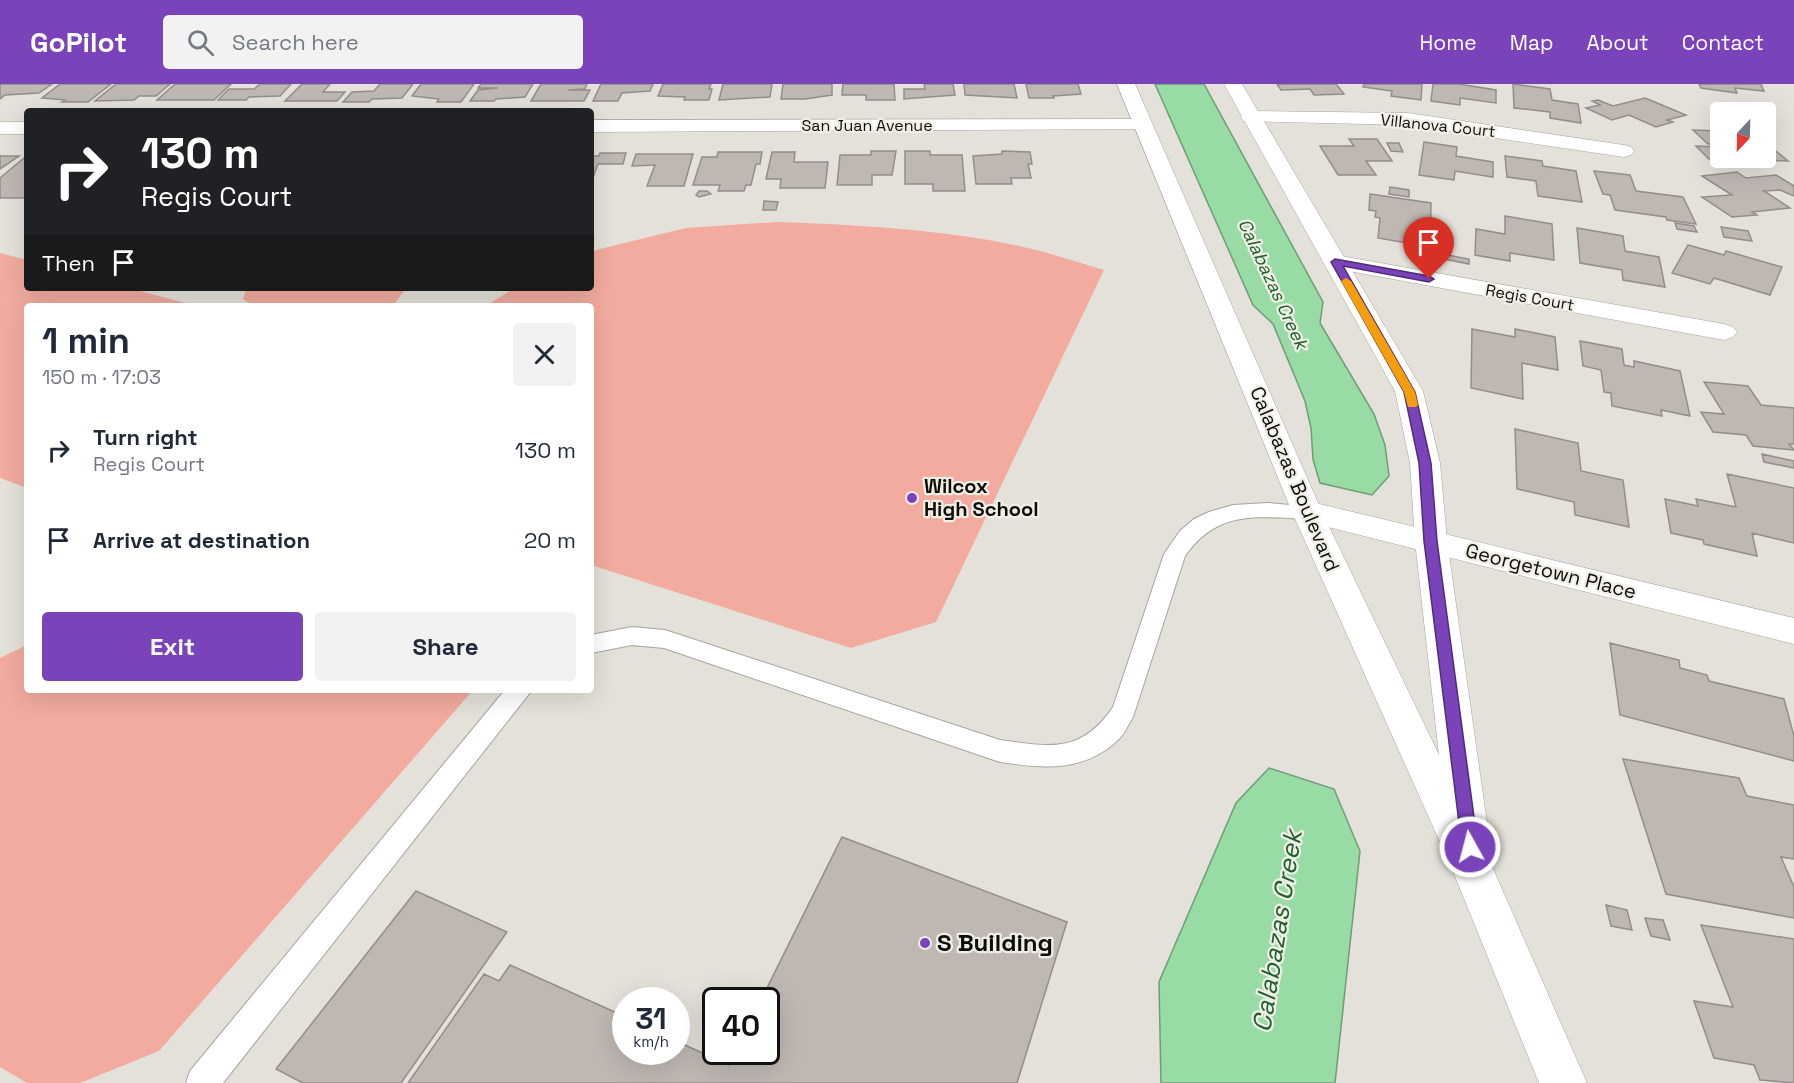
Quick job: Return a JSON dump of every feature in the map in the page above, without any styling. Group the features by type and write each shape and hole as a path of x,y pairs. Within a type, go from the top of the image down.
{"street":[{"name":"Calabazas Boulevard","path":"1126,84 1307,512 1473,869 1563,1083"},
{"name":"Calabazas Boulevard","path":"1233,84 1409,392 1425,463 1431,541 1473,869"},
{"name":"Villanova Court","path":"1250,117 1407,118 1624,151"},
{"name":"San Juan Avenue","path":"594,126 1143,125"},
{"path":"0,128 24,128"},
{"name":"Regis Court","path":"1335,262 1724,332"},
{"name":"Georgetown Place","path":"1307,512 1794,631"}],"lane":[{"path":"594,643 632,636 665,639 1000,751 1043,757 1076,753 1109,733 1124,710 1175,554 1184,537 1198,524 1223,514 1241,511 1307,512"},
{"path":"202,1083 518,693"}],"shaded area":[{"path":"777,222 868,226 929,232 1030,248 1104,270 936,622 851,648 594,566 594,303 490,303 510,291 594,291 594,251 686,228"},
{"path":"0,253 24,259 24,291 140,291 185,303 24,303 24,487 0,478"},
{"path":"246,291 404,291 395,303 249,303 243,299"},
{"path":"24,646 24,693 470,693 159,1051 80,1083 27,1083 0,1067 0,658"}],"water":[{"name":"Calabazas Creek","path":"1155,84 1204,84 1323,302 1320,323 1374,414 1385,445 1389,476 1372,495 1320,483 1313,459 1311,428 1305,401 1273,324 1253,305"},
{"name":"Calabazas Creek","path":"1269,768 1334,789 1360,851 1335,1083 1161,1083 1159,982 1236,803"}],"building":[{"path":"0,84 52,84 39,93 5,95 0,99"},
{"path":"60,84 111,84 88,102 62,102 65,100 42,98"},
{"path":"116,84 170,84 156,96 139,96 134,100 95,101"},
{"path":"175,84 231,84 214,100 157,100"},
{"path":"260,84 291,84 280,96 249,97 246,100 218,100 229,89 254,89"},
{"path":"302,84 330,84 323,92 345,92 337,101 285,101"},
{"path":"380,84 413,84 402,98 343,102 352,92 374,91"},
{"path":"421,84 474,84 461,102 437,102 439,99 412,96"},
{"path":"481,84 533,84 525,97 470,101 478,90 498,88 478,88"},
{"path":"541,84 587,84 585,89 568,90 590,90 584,101 531,101"},
{"path":"601,84 653,84 650,91 622,93 618,101 593,101"},
{"path":"663,84 711,84 709,89 712,89 709,100 684,100 685,97 658,96"},
{"path":"723,84 772,84 770,97 719,100"},
{"path":"783,84 832,84 832,95 805,99 781,99"},
{"path":"843,84 894,84 895,100 866,100 866,95 842,95"},
{"path":"924,84 953,84 955,95 904,99 904,89 925,89"},
{"path":"964,84 1014,84 1017,98 965,95"},
{"path":"1026,84 1078,84 1081,94 1053,96 1054,98 1029,98"},
{"path":"1277,84 1336,84 1344,94 1314,95 1310,89 1281,90"},
{"path":"1364,84 1422,84 1421,100 1391,96 1392,91 1363,87"},
{"path":"1433,84 1459,84 1496,90 1496,103 1460,98 1460,105 1431,101"},
{"path":"1513,84 1550,89 1552,100 1578,104 1581,123 1550,118 1550,112 1514,108"},
{"path":"1699,84 1761,84 1764,91 1735,88 1737,93 1701,88"},
{"path":"1645,98 1686,115 1667,120 1673,122 1656,127 1629,115 1612,120 1586,108 1600,105 1592,101 1598,100 1613,106"},
{"path":"1693,130 1710,131 1710,144"},
{"path":"1349,139 1377,139 1392,161 1366,161 1376,175 1338,175 1320,146 1354,146"},
{"path":"1424,142 1457,147 1456,156 1493,162 1493,177 1455,171 1454,180 1419,175"},
{"path":"1387,143 1399,143 1403,152 1391,151"},
{"path":"1696,146 1710,147 1710,159 1709,159"},
{"path":"871,151 896,151 892,175 872,175 872,185 837,185 840,155 871,155"},
{"path":"905,151 930,151 930,155 962,155 965,191 933,191 933,184 905,184"},
{"path":"1002,151 1030,152 1032,164 1028,164 1031,178 1011,178 1012,184 976,184 973,156 1002,154"},
{"path":"1776,151 1788,161 1776,161"},
{"path":"718,152 762,152 760,164 756,164 751,185 746,185 744,191 718,191 720,185 693,185 702,157 717,157"},
{"path":"772,152 795,152 794,162 828,162 825,188 780,188 781,179 766,179"},
{"path":"600,153 626,153 623,164 598,164 594,175 594,156 599,156"},
{"path":"636,154 693,154 684,186 647,186 655,165 632,166"},
{"path":"0,156 19,156 0,169"},
{"path":"1505,156 1542,161 1543,166 1576,171 1582,202 1538,196 1536,181 1507,177"},
{"path":"24,158 24,198 0,198 0,178"},
{"path":"1594,171 1630,175 1636,191 1683,197 1696,224 1615,210 1610,195 1603,194"},
{"path":"1737,172 1746,178 1776,175 1794,186 1794,196 1780,190 1764,191 1790,208 1752,212 1757,215 1732,217 1702,197 1732,195 1702,176"},
{"path":"1390,187 1409,190 1409,197 1389,194"},
{"path":"699,191 707,191 711,194 699,197 696,195"},
{"path":"1370,194 1431,203 1430,247 1378,238 1380,218 1375,217 1376,211 1369,210"},
{"path":"764,201 778,202 776,210 763,210"},
{"path":"1505,216 1552,224 1554,260 1510,253 1510,261 1475,255 1476,229 1505,234"},
{"path":"1675,223 1694,226 1697,232 1677,229"},
{"path":"1721,227 1748,231 1752,241 1724,237"},
{"path":"1577,228 1623,236 1625,251 1659,257 1665,287 1623,280 1622,270 1580,263"},
{"path":"1688,245 1724,255 1726,251 1782,267 1770,295 1714,278 1710,284 1672,273"},
{"path":"1415,249 1469,259 1469,264 1414,253"},
{"path":"1472,329 1515,337 1515,329 1555,337 1558,370 1522,363 1523,399 1471,388"},
{"path":"1580,341 1622,349 1624,365 1634,367 1634,361 1680,371 1690,416 1661,410 1662,416 1612,406 1611,393 1604,392 1601,370 1583,366"},
{"path":"1704,382 1748,386 1761,405 1794,408 1794,444 1789,444 1794,450 1753,446 1746,435 1713,432 1701,412 1724,414"},
{"path":"1515,429 1578,443 1581,471 1623,480 1629,527 1575,515 1574,502 1517,489"},
{"path":"1762,454 1794,461 1794,468 1764,462"},
{"path":"1727,474 1794,488 1794,543 1752,533 1757,556 1704,544 1703,540 1671,533 1665,499 1698,506 1696,499 1736,507"},
{"path":"1610,643 1679,660 1680,668 1707,675 1709,681 1784,699 1794,736 1794,761 1620,715"},
{"path":"1623,759 1739,778 1747,796 1794,805 1794,859 1781,857 1794,887 1794,918 1666,894"},
{"name":"S Building","path":"842,837 1067,922 1017,1083 408,1083 484,974 499,981 510,965 612,1011 612,1065 690,1065 690,1047 702,1053 702,1065 780,1065 780,987 767,987"},
{"path":"416,891 507,932 401,1083 303,1083 276,1069"},
{"path":"1606,905 1627,910 1632,930 1611,926"},
{"path":"1645,918 1663,920 1670,940 1651,936"},
{"path":"1701,925 1794,939 1794,1083 1760,1080 1754,1065 1714,1058 1694,1001 1733,1007"}],"slow traffic":[{"path":"1346,281 1409,392 1412,405"}],"place":[{"name":"Wilcox High School","path":"912,498"},
{"name":"S Building","path":"925,943"}],"route":[{"path":"1429,279 1335,262 1409,392 1425,463 1431,541 1470,847"}]}
